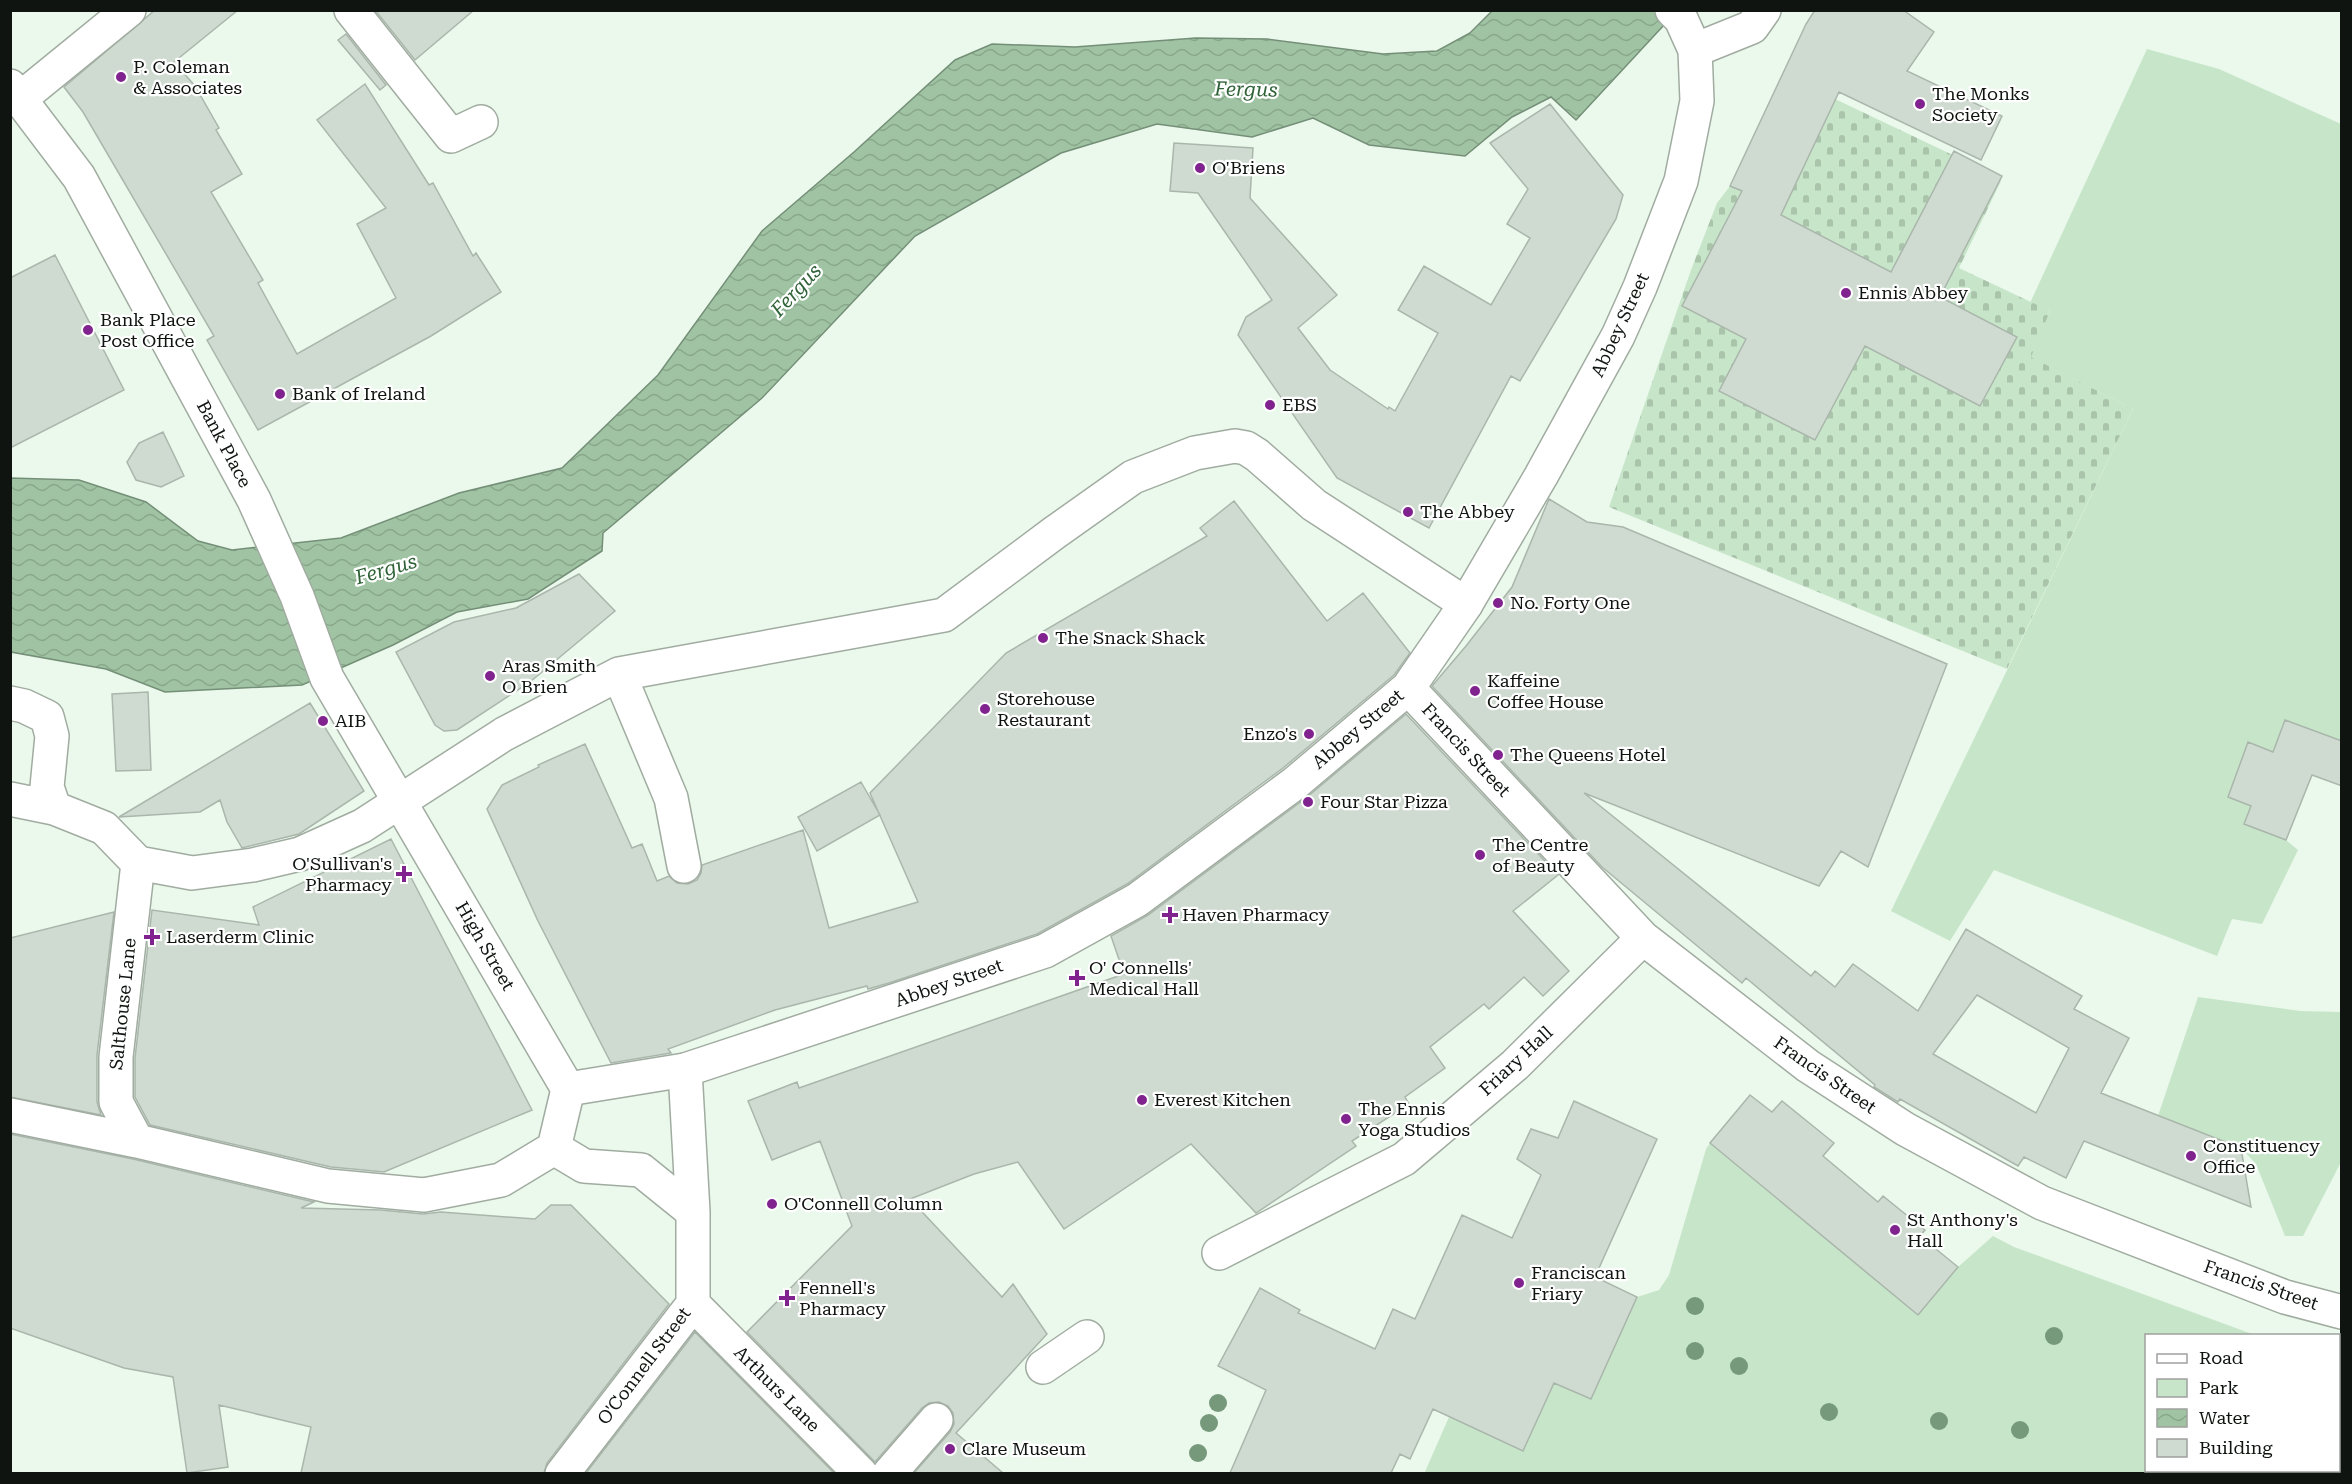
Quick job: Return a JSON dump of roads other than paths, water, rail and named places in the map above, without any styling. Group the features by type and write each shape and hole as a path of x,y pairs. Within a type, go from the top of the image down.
{"street":[{"path":"16,92 129,10"},
{"path":"351,10 452,135 481,122"},
{"path":"1695,50 1752,27 1764,10"},
{"name":"Abbey Street","path":"685,1070 1045,951 1137,900 1295,783 1408,688 1466,604 1541,476 1612,346 1640,287 1681,181 1697,101 1695,50 1676,15"},
{"name":"Bank Place","path":"16,92 79,177 254,500 297,596 327,678 402,802"},
{"path":"10,800 54,808 104,828 138,863 192,873 300,854 362,826 504,735 619,674 944,615 1054,532 1133,477 1195,453 1235,446 1246,448 1257,455 1314,505 1466,604"},
{"path":"619,674 672,798 684,866"},
{"name":"Francis Street","path":"1408,688 1643,938 1808,1066 1905,1129 2043,1203 2285,1297 2342,1312"},
{"path":"10,703 24,706 47,717 52,736 47,787 54,808"},
{"name":"High Street","path":"402,802 568,1089"},
{"name":"Salthouse Lane","path":"137,1141 116,1102 116,1057 138,863"},
{"name":"Friary Hall","path":"1219,1253 1404,1159 1515,1065 1643,938"},
{"path":"10,1115 137,1141 328,1186 424,1195 501,1180 554,1148 568,1089 685,1070"},
{"name":"O'Connell Street","path":"562,1473 693,1304 693,1212 685,1070"},
{"path":"554,1148 584,1166 641,1170 693,1212"},
{"name":"Arthurs Lane","path":"693,1304 861,1473"},
{"path":"1043,1367 1087,1337"},
{"path":"889,1473 936,1420"}],"water":[{"name":"Fergus","path":"1492,11 1677,11 1576,120 1551,97 1512,117 1465,156 1369,145 1313,118 1252,137 1157,124 1061,153 915,236 762,398 603,533 602,551 528,599 457,612 393,645 302,685 165,692 106,669 11,652 10,478 79,480 146,502 198,541 232,550 341,538 459,493 562,468 658,375 762,231 854,152 955,60 992,44 1075,47 1196,38 1267,39 1383,54 1437,51 1470,33"}],"place":[{"name":"P. Coleman & Associates","path":"121,77"},
{"name":"The Monks Society","path":"1920,104"},
{"name":"O'Briens","path":"1200,168"},
{"name":"Ennis Abbey","path":"1846,293"},
{"name":"Bank Place Post Office","path":"88,330"},
{"name":"Bank of Ireland","path":"280,394"},
{"name":"EBS","path":"1270,405"},
{"name":"The Abbey","path":"1408,512"},
{"name":"No. Forty One","path":"1498,603"},
{"name":"The Snack Shack","path":"1043,638"},
{"name":"Aras Smith O Brien","path":"490,676"},
{"name":"Kaffeine Coffee House","path":"1475,691"},
{"name":"Storehouse Restaurant","path":"985,709"},
{"name":"AIB","path":"323,721"},
{"name":"Enzo's","path":"1309,734"},
{"name":"The Queens Hotel","path":"1498,755"},
{"name":"Four Star Pizza","path":"1308,802"},
{"name":"The Centre of Beauty","path":"1480,855"},
{"name":"O'Sullivan's Pharmacy","path":"404,874"},
{"name":"Haven Pharmacy","path":"1170,915"},
{"name":"Laserderm Clinic","path":"152,937"},
{"name":"O' Connells' Medical Hall","path":"1077,978"},
{"name":"Everest Kitchen","path":"1142,1100"},
{"name":"The Ennis Yoga Studios","path":"1346,1119"},
{"name":"Constituency Office","path":"2191,1156"},
{"name":"O'Connell Column","path":"772,1204"},
{"name":"St Anthony's Hall","path":"1895,1230"},
{"name":"Franciscan Friary","path":"1519,1283"},
{"name":"Fennell's Pharmacy","path":"787,1298"},
{"name":"Clare Museum","path":"950,1449"}]}
